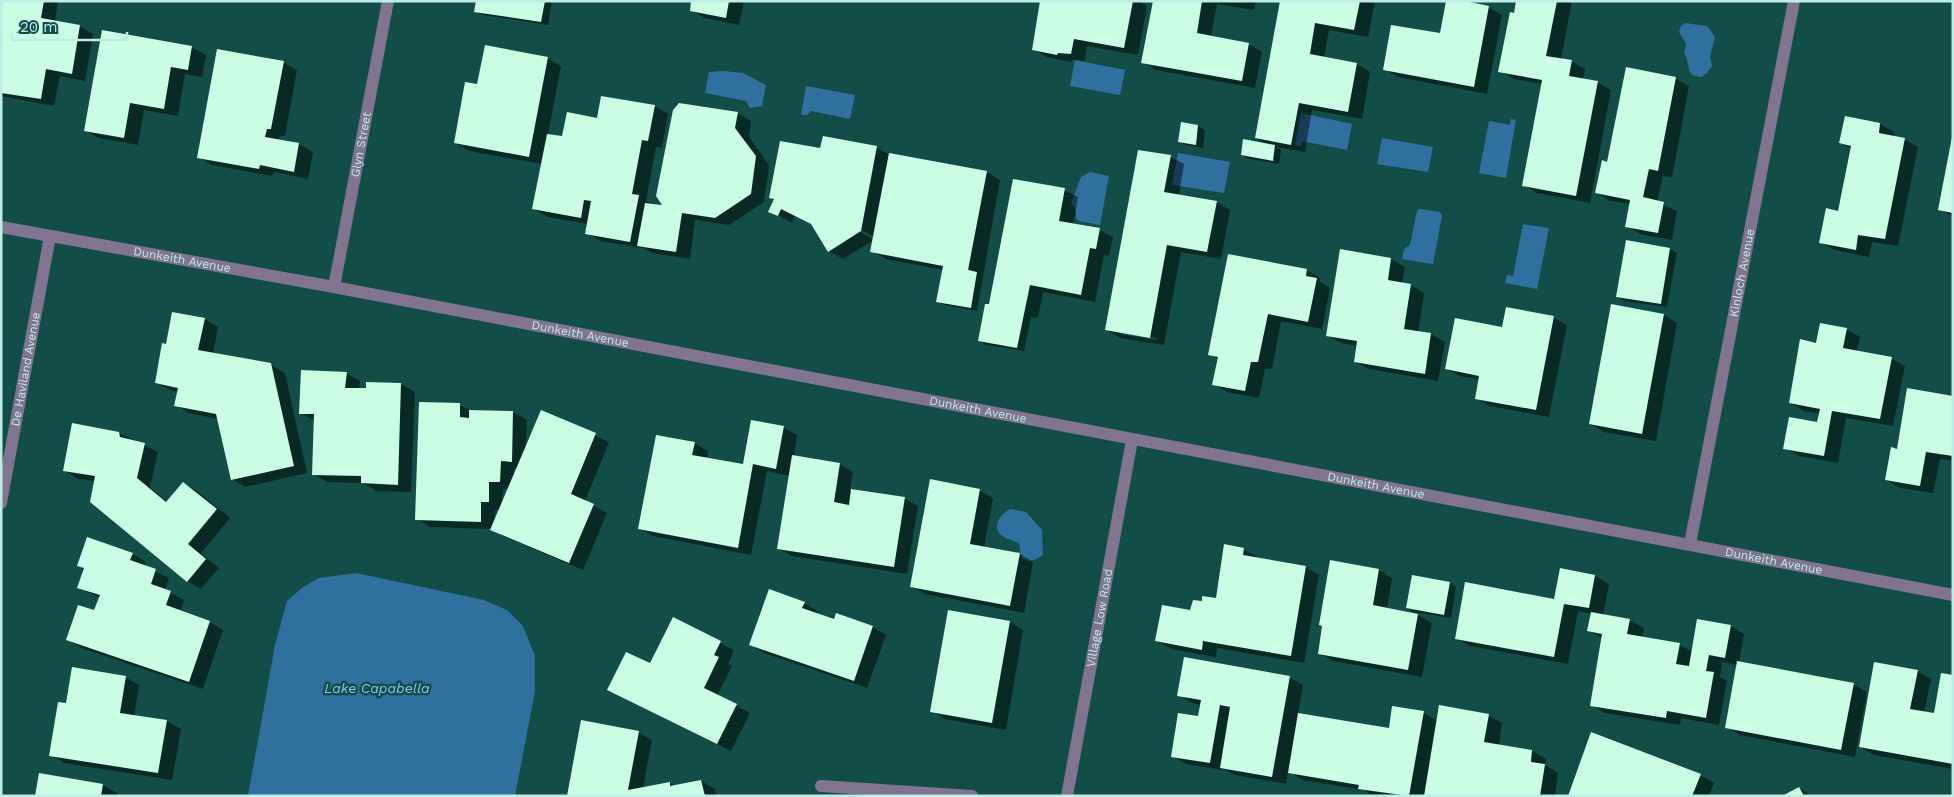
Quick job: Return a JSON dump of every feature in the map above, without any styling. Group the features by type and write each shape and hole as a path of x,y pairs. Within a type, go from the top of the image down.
{"street":[{"name":"Glyn Street","path":"334,287 388,1"},
{"name":"Kinloch Avenue","path":"1690,544 1794,1"},
{"name":"Dunkeith Avenue","path":"1,227 334,287 1953,595"},
{"name":"De Haviland Avenue","path":"1,503 50,236"},
{"name":"Village Low Road","path":"1067,796 1132,440"},
{"path":"821,786 972,796"}],"water":[{"path":"1685,23 1707,26 1715,37 1710,56 1712,66 1701,77 1692,75 1689,70 1684,53 1686,44 1679,32 1681,26"},
{"path":"1075,60 1125,70 1120,95 1070,86"},
{"path":"709,72 743,73 766,85 762,106 750,108 746,101 705,93"},
{"path":"806,86 855,95 850,119 811,111 807,115 801,115"},
{"path":"1301,113 1352,124 1347,150 1302,141 1301,146 1295,145"},
{"path":"1511,119 1516,120 1506,178 1479,173 1489,121 1510,125"},
{"path":"1382,138 1433,147 1428,172 1377,164"},
{"path":"1178,153 1230,162 1224,193 1172,185"},
{"path":"1090,172 1109,176 1100,225 1079,221 1076,218 1076,210 1071,203 1081,177"},
{"path":"1420,209 1440,212 1442,216 1433,264 1402,259 1404,249 1410,245 1417,211"},
{"path":"1523,224 1549,228 1537,289 1505,283 1507,275 1513,276"},
{"path":"1010,509 1026,512 1042,530 1043,554 1039,558 1026,561 1022,557 1019,544 1004,537 997,530 1000,518"},
{"name":"Lake Capabella","path":"356,573 484,600 507,610 523,626 535,656 535,691 515,796 248,796 275,645 287,601 303,587 319,578"}],"building":[{"path":"1,1 44,1 41,18 80,25 72,74 46,69 41,99 1,93"},
{"path":"476,1 545,1 541,22 474,12"},
{"path":"691,1 729,1 726,18 690,11"},
{"path":"1040,1 1133,1 1124,48 1074,39 1071,54 1058,53 1057,55 1032,50"},
{"path":"1153,1 1202,1 1197,33 1249,43 1242,81 1141,63"},
{"path":"1280,1 1360,1 1354,30 1315,23 1310,54 1357,63 1348,112 1299,103 1291,145 1255,138"},
{"path":"1446,1 1465,1 1489,6 1474,87 1383,70 1391,25 1440,33"},
{"path":"1516,1 1557,1 1546,56 1572,60 1569,76 1598,81 1576,196 1522,186 1542,80 1498,72 1510,12 1514,13"},
{"path":"102,30 192,46 188,70 171,67 164,109 130,103 124,138 84,131"},
{"path":"485,45 548,57 529,157 454,143 465,82 477,84"},
{"path":"217,49 284,61 271,129 267,129 265,137 299,143 294,172 260,165 259,169 197,158"},
{"path":"1626,67 1676,77 1658,171 1649,169 1643,197 1664,202 1658,233 1625,227 1630,200 1595,193 1602,160 1607,162"},
{"path":"601,96 655,105 648,141 642,140 632,194 639,195 630,242 585,234 591,201 584,200 581,218 532,209 547,134 562,136 567,112 597,118"},
{"path":"679,103 738,112 735,128 756,156 751,194 715,218 682,213 676,252 637,246 645,203 662,205 656,196 673,110"},
{"path":"1845,116 1880,123 1879,133 1905,138 1885,239 1858,235 1856,250 1819,243 1826,208 1838,211 1851,146 1839,143"},
{"path":"1181,122 1198,125 1196,145 1178,142"},
{"path":"823,136 877,146 861,231 828,252 811,224 781,209 778,216 768,212 774,199 769,198 780,141 820,148"},
{"path":"1953,138 1953,213 1938,210"},
{"path":"1243,139 1275,145 1273,161 1241,155"},
{"path":"1138,150 1171,155 1164,192 1217,201 1207,252 1167,245 1150,338 1105,330"},
{"path":"889,153 987,171 968,270 977,272 971,308 936,302 943,266 870,252"},
{"path":"1013,179 1065,188 1059,221 1100,228 1096,249 1090,248 1081,295 1030,285 1017,348 978,341 985,304 989,304"},
{"path":"1626,240 1670,248 1661,304 1616,297"},
{"path":"1340,249 1391,258 1388,280 1411,284 1404,329 1431,333 1425,374 1354,362 1357,341 1326,336"},
{"path":"1228,254 1307,269 1306,276 1317,278 1308,322 1268,314 1258,362 1251,362 1245,391 1212,385 1218,357 1208,355"},
{"path":"1611,304 1664,314 1642,434 1589,424"},
{"path":"1506,307 1554,316 1536,410 1475,399 1479,376 1445,369 1455,318 1502,327"},
{"path":"172,312 205,318 198,350 271,363 294,466 231,480 216,414 174,406 178,388 155,383 162,343 166,344"},
{"path":"1820,323 1847,328 1843,348 1892,357 1880,419 1832,411 1824,456 1783,449 1789,417 1817,422 1820,409 1789,403 1800,339 1816,343"},
{"path":"301,370 347,372 345,388 366,388 366,382 401,383 398,485 361,483 361,476 312,475 314,414 299,414"},
{"path":"1907,388 1953,396 1953,456 1926,452 1920,486 1885,480 1891,447 1897,449"},
{"path":"419,402 460,403 460,417 469,418 469,410 513,411 512,462 501,461 500,482 489,482 489,502 481,502 481,522 415,520"},
{"path":"541,410 596,433 571,494 594,504 569,563 490,530"},
{"path":"751,420 784,426 776,469 753,464 738,548 638,529 656,435 695,442 692,455 743,464"},
{"path":"72,423 119,432 120,437 145,443 137,478 166,502 183,482 217,509 188,544 206,559 187,582 90,502 95,476 63,471"},
{"path":"792,455 840,463 834,502 849,505 851,489 905,497 894,567 777,549"},
{"path":"930,479 980,489 970,544 1020,553 1010,606 910,587"},
{"path":"87,537 133,553 130,560 156,569 151,584 171,591 166,605 210,621 189,682 66,640 78,605 94,610 100,595 77,588 84,568 77,566"},
{"path":"1224,544 1244,548 1243,555 1306,566 1291,656 1203,641 1202,650 1155,641 1162,605 1190,610 1193,600 1202,601 1202,596 1216,598"},
{"path":"1330,560 1379,569 1373,605 1418,614 1408,670 1318,654 1322,626 1319,625"},
{"path":"1560,568 1595,575 1589,608 1564,604 1554,657 1455,639 1465,582 1554,599"},
{"path":"1412,575 1450,582 1444,615 1406,608"},
{"path":"769,589 805,602 802,608 834,619 836,613 873,626 854,681 749,645"},
{"path":"948,610 1010,621 992,723 930,712"},
{"path":"1591,612 1630,619 1627,634 1680,643 1676,664 1689,666 1697,619 1731,625 1725,658 1709,655 1706,671 1714,672 1706,718 1667,711 1666,718 1590,706 1602,634 1587,631"},
{"path":"673,617 721,641 714,655 719,657 704,688 737,704 717,744 607,690 626,652 650,663"},
{"path":"1184,657 1290,676 1272,777 1220,768 1230,707 1220,705 1210,763 1171,757 1178,713 1198,716 1201,700 1177,696"},
{"path":"1737,661 1854,683 1841,750 1725,728"},
{"path":"1874,662 1918,670 1910,709 1934,713 1941,673 1953,675 1953,764 1859,747"},
{"path":"72,667 126,676 120,713 167,720 158,773 49,756 58,702 66,703"},
{"path":"1439,705 1489,714 1484,742 1532,750 1531,762 1545,764 1540,796 1424,796"},
{"path":"1392,706 1424,711 1409,796 1358,789 1359,785 1288,773 1298,713 1389,728"},
{"path":"581,720 639,731 628,790 670,782 670,786 701,780 705,796 567,796"},
{"path":"1591,732 1701,774 1692,796 1568,796"},
{"path":"39,773 103,784 101,796 35,796"},
{"path":"1799,787 1804,796 1782,796"}]}
